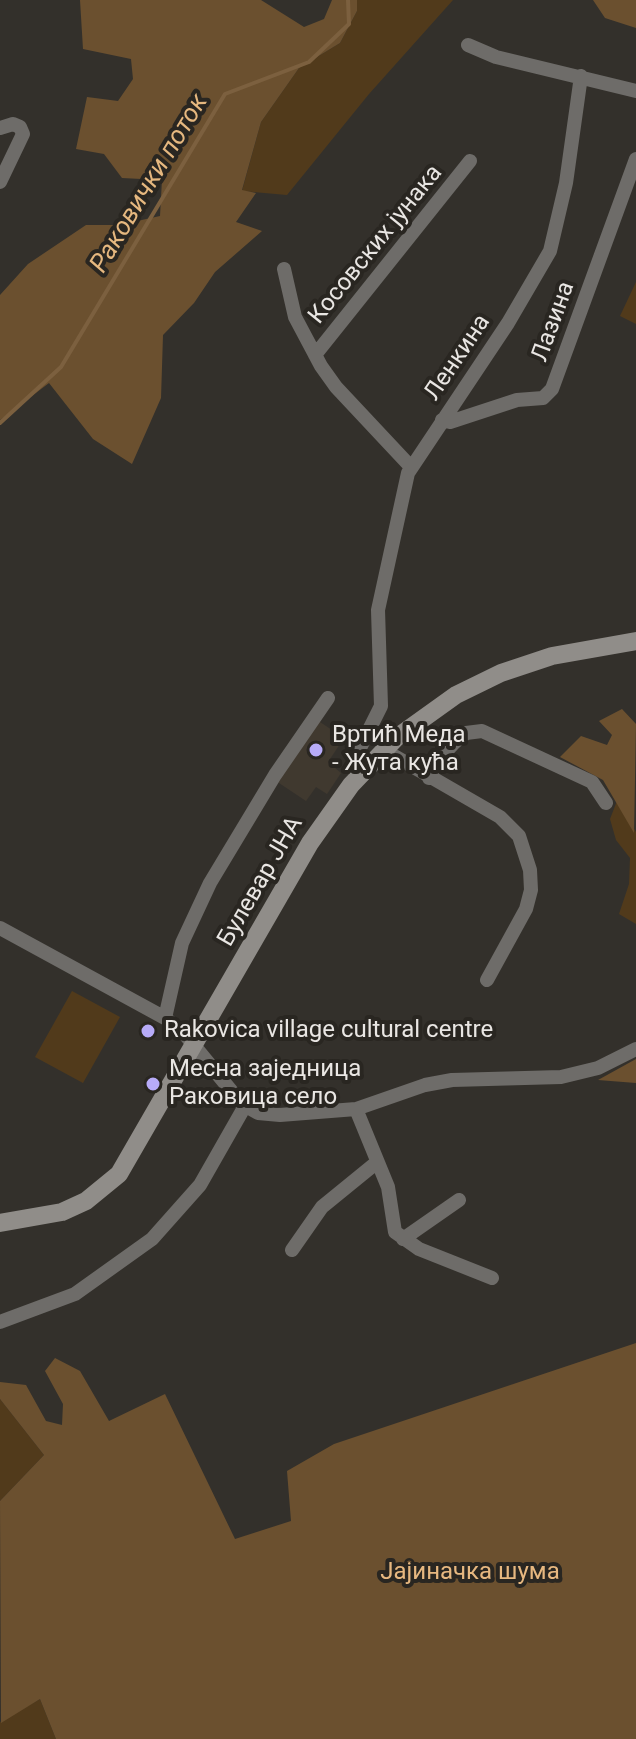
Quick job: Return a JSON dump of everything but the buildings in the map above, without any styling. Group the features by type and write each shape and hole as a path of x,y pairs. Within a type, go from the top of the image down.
{"main road":[{"name":"Булевар ЈНА","path":"0,1223 62,1212 101,1191 128,1163 310,843 360,775 384,750 445,702 501,673 552,656 636,641"}],"street":[{"path":"468,45 490,55 636,91"},
{"name":"Ленкина","path":"360,775 355,758 381,706 378,610 410,466 500,337 550,251 566,183 581,76"},
{"path":"0,128 13,124 20,127 23,134 0,182"},
{"name":"Лазина","path":"442,420 450,422 517,400 543,398 552,389 636,159"},
{"name":"Косовских јунака","path":"315,355 470,161"},
{"name":"Косовских јунака","path":"284,269 295,317 315,355 336,387 410,466"},
{"path":"165,1018 182,943 226,851 328,698"},
{"path":"429,778 438,760 455,742 466,733 482,731 592,782 606,803"},
{"path":"384,750 512,827 527,858 532,881 526,909 487,980"},
{"path":"0,928 165,1018 195,1046 245,1106 258,1113 280,1115 356,1109 425,1085 452,1080 561,1077 598,1068 636,1049"},
{"path":"0,1322 75,1294 152,1239 200,1185 245,1106"},
{"path":"356,1109 388,1187 392,1228 403,1239 492,1278"},
{"path":"292,1250 322,1207 376,1163"},
{"path":"403,1239 459,1200"}],"shaded area":[{"path":"357,0 453,0 369,94 287,195 242,191 261,122 299,68 340,43 357,11"},
{"path":"636,282 636,324 620,316"},
{"name":"Вртић Меда - Жута кућа","path":"317,720 344,738 328,762 341,773 327,794 316,787 306,801 276,781"},
{"path":"617,801 636,832 636,924 619,914 629,884 630,858 616,840 610,819"},
{"path":"72,991 120,1017 83,1083 35,1057"},
{"path":"0,1399 44,1455 0,1501"},
{"path":"40,1699 56,1739 0,1739 0,1722"}],"green space":[{"path":"80,0 261,0 304,27 324,19 332,0 357,0 357,11 340,43 299,68 261,122 242,190 256,193 236,222 262,231 215,272 194,303 163,335 161,398 132,464 93,439 49,383 0,420 0,295 28,264 86,225 119,225 160,216 162,180 122,178 104,154 76,149 87,97 118,101 133,79 131,59 83,49"},
{"path":"593,0 636,0 636,28 605,18"},
{"path":"622,709 636,724 634,833 603,780 560,757 581,736 607,745 612,735 599,721"},
{"path":"636,1059 636,1083 598,1080"},
{"name":"Јајиначка шума","path":"636,1343 636,1739 56,1739 40,1699 1,1723 0,1501 44,1455 0,1399 0,1382 26,1385 46,1421 62,1425 63,1404 45,1371 55,1358 80,1371 109,1421 165,1394 235,1539 291,1521 287,1471 334,1444"}],"waterway":[{"name":"Раковички поток","path":"0,423 61,367 225,94 309,62 349,24 348,0"}],"place":[{"name":"Вртић Меда - Жута кућа","path":"316,750"},
{"name":"Rakovica village cultural centre","path":"148,1031"},
{"name":"Месна заједница Раковица село","path":"153,1084"}]}
